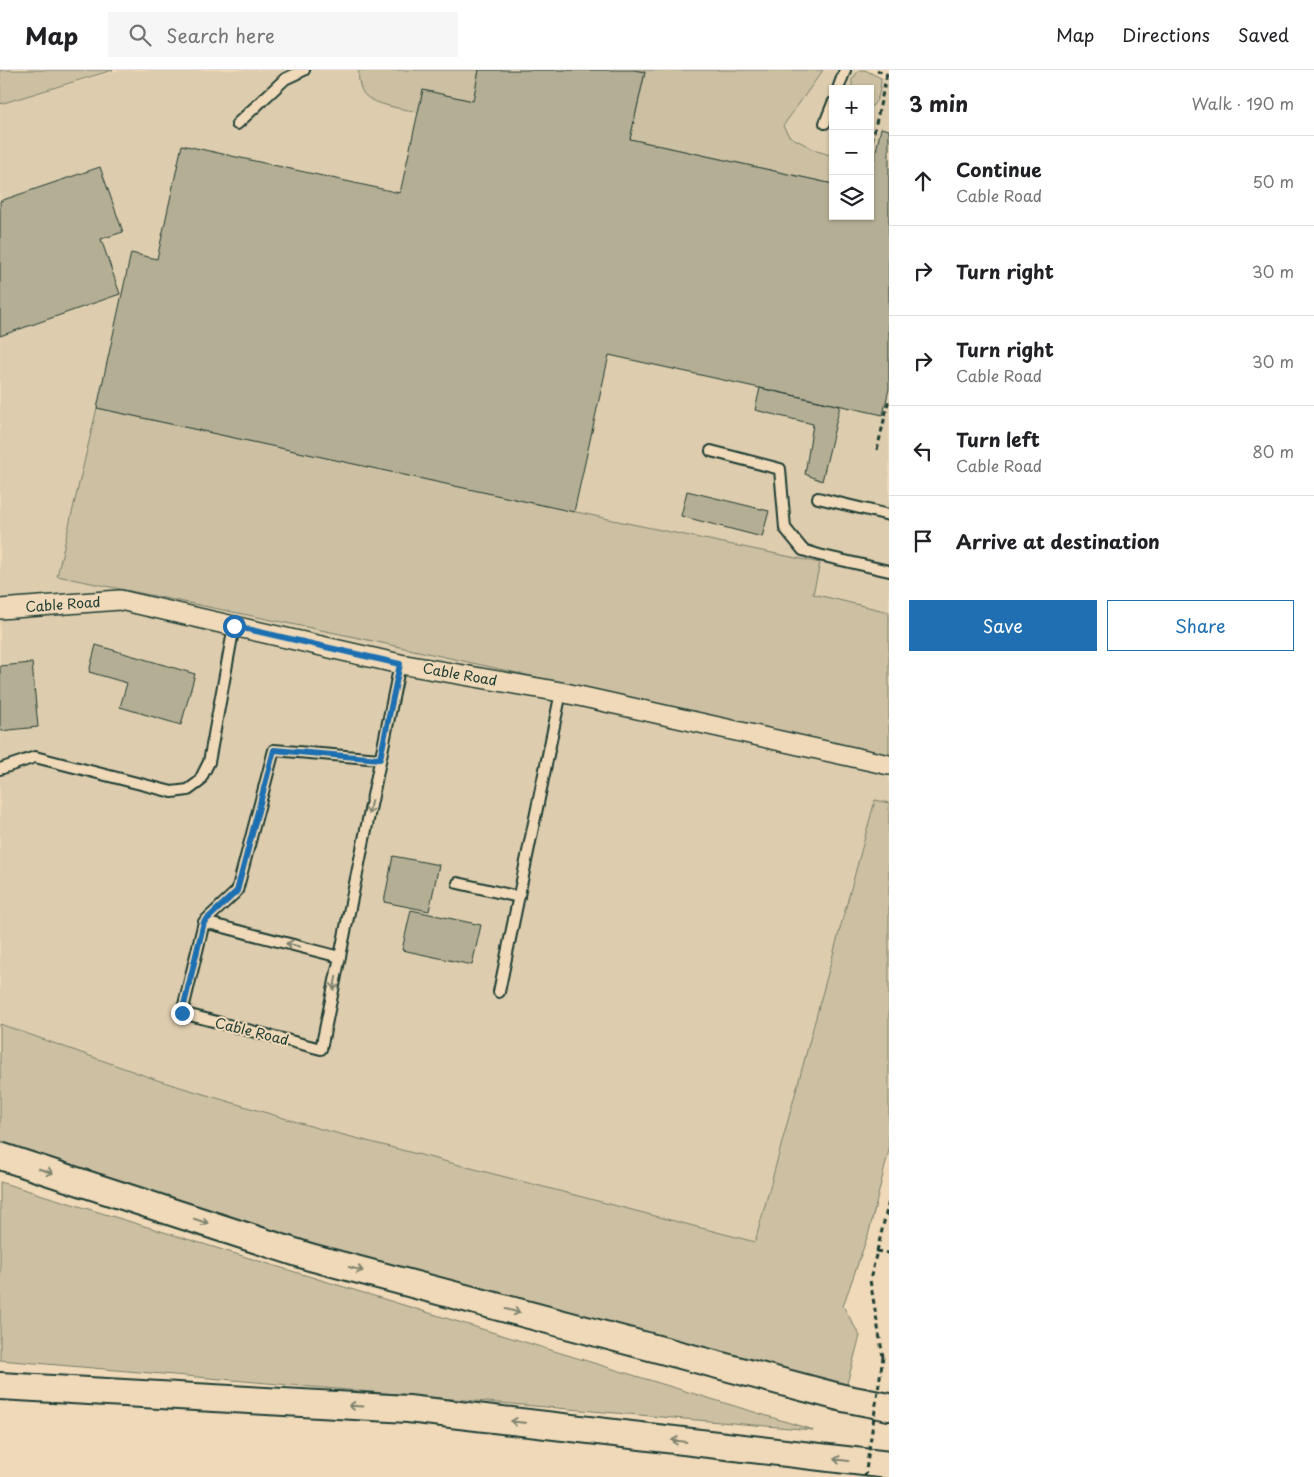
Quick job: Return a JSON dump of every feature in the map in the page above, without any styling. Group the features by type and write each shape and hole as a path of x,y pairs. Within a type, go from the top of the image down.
{"main road":[{"path":"0,1156 310,1257 843,1398 889,1407"},
{"path":"0,1386 408,1409 889,1465"}],"street":[{"name":"Cable Road","path":"0,609 120,600 400,664 561,692 889,765"}],"lane":[{"path":"238,124 285,79 304,70"},
{"path":"839,85 845,70"},
{"path":"825,123 829,113"},
{"path":"711,451 780,469 785,528 803,550 889,571"},
{"path":"818,498 889,515"},
{"path":"0,770 35,757 172,792 188,790 199,782 210,762 234,626"},
{"name":"Cable Road","path":"204,922 182,1013 321,1049 400,664"},
{"path":"499,992 561,692"},
{"path":"204,922 237,891 274,750 380,759"},
{"path":"458,883 519,897"},
{"path":"204,922 340,957"}],"path":[{"path":"874,133 888,75 877,70"},
{"path":"877,450 889,400"},
{"path":"865,1477 883,1356 870,1280 889,1201"},
{"path":"876,1251 889,1253"}],"shaded area":[{"path":"0,70 113,70 0,104"},
{"path":"120,70 851,70 889,79 889,803 875,800 755,1242 317,1128 160,1081 0,1024 0,104"},
{"path":"359,70 479,70 473,101 423,90 418,112 389,106 368,98 361,88"},
{"path":"634,70 823,70 783,126 789,136 817,151 829,155 829,183 630,139 645,73"},
{"path":"859,70 865,70 881,78 878,97 874,104 874,85 852,85 852,80"},
{"path":"97,408 820,563 813,594 889,612 889,755 350,636 57,576"},
{"path":"875,800 889,803 889,1150 869,1232 843,1306 860,1336 843,1398 0,1156 0,1024 160,1081 317,1128 755,1242"},
{"path":"0,1182 813,1430 0,1360"}],"building":[{"path":"479,70 634,70 645,72 630,139 829,183 829,220 874,220 874,160 881,128 889,130 889,389 883,415 609,355 574,512 97,408 131,253 157,259 182,145 400,193 423,90 473,101"},
{"path":"100,167 123,232 101,239 120,294 0,336 0,201"},
{"path":"760,388 840,406 822,481 805,474 813,424 755,410"},
{"path":"687,491 769,511 762,537 681,516"},
{"path":"96,645 195,674 181,725 120,707 127,683 89,672"},
{"path":"32,663 38,727 0,731 0,666"},
{"path":"393,856 439,865 429,911 384,902"},
{"path":"411,910 481,925 472,965 402,950"}],"route":[{"path":"182,1013 204,922 237,891 274,750 380,759 400,664 234,626"}]}
